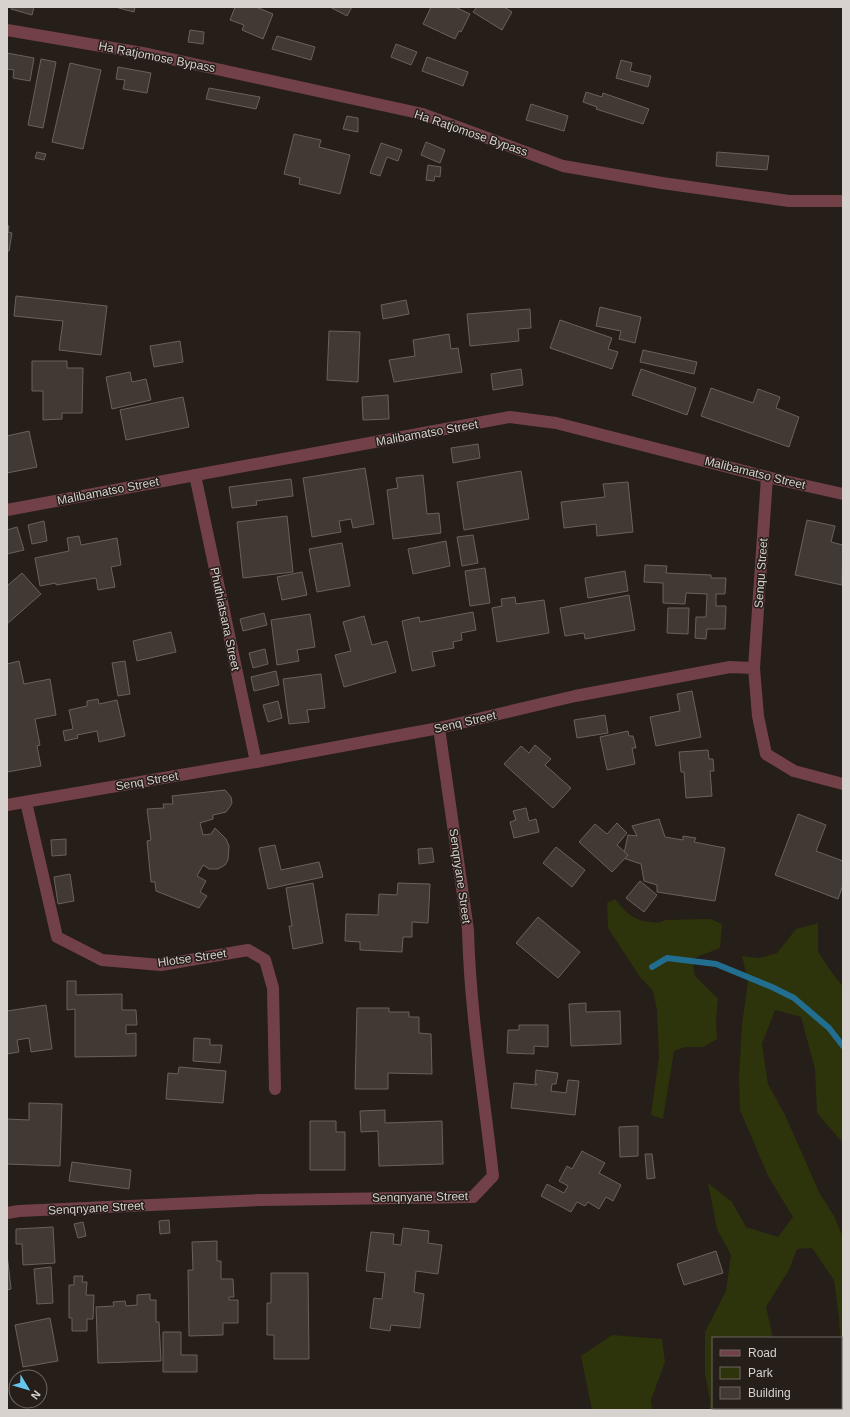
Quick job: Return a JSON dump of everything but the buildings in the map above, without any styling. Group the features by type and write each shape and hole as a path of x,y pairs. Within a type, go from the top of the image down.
{"street":[{"name":"Ha Ratjomose Bypass","path":"7,30 148,54 422,114 563,166 662,183 789,201 843,201"},
{"name":"Malibamatso Street","path":"7,510 510,417 556,423 767,477 843,494"},
{"name":"Phuthiatsana Street","path":"194,475 256,762"},
{"name":"Senqu Street","path":"754,668 767,477"},
{"name":"Senq Street","path":"7,805 256,762 439,728 590,693 730,667 754,668"},
{"path":"754,668 758,716 766,754 794,771 843,784"},
{"name":"Senqnyane Street","path":"7,1213 261,1200 473,1197 493,1176 476,1033 469,963 468,930 439,728"},
{"name":"Hlotse Street","path":"26,802 57,937 102,960 161,965 248,950 265,960 273,988 275,1089"}],"green space":[{"path":"615,899 631,915 640,920 657,923 665,920 710,919 722,924 720,948 692,959 695,976 718,999 716,1020 717,1039 703,1047 685,1047 674,1051 663,1119 651,1115 659,1057 657,1010 653,991 640,977 608,928 607,903"},
{"path":"818,923 818,952 843,986 843,1143 817,1113 815,1069 801,1017 775,1010 762,1044 768,1084 785,1115 820,1194 834,1216 843,1237 843,1351 834,1280 812,1248 797,1249 789,1270 766,1307 773,1337 712,1337 712,1409 754,1410 709,1410 710,1401 705,1373 705,1332 726,1291 731,1255 717,1229 708,1183 732,1202 746,1227 778,1237 793,1217 768,1176 740,1110 739,1076 742,1025 748,981 742,956 759,958 777,953 796,929"},
{"path":"612,1335 662,1339 665,1362 651,1400 652,1410 592,1410 581,1356"}],"waterway":[{"path":"652,967 667,958 716,964 772,987 794,998 829,1028 843,1046"}]}
